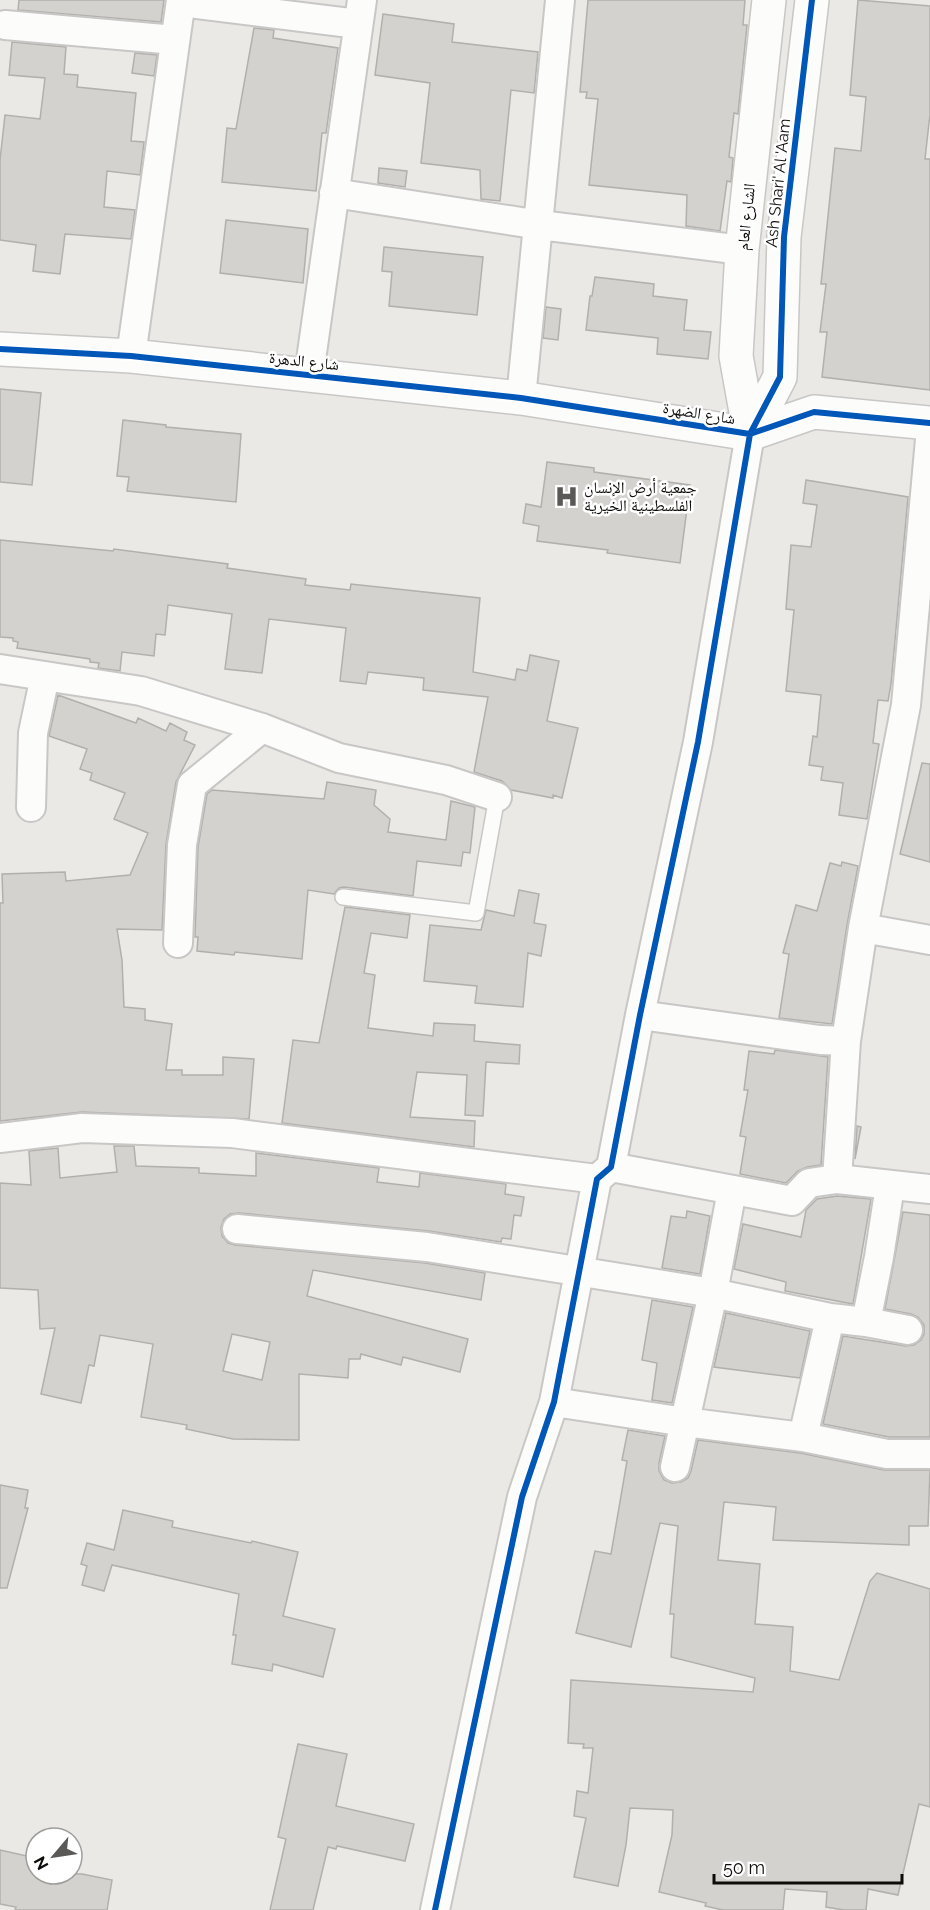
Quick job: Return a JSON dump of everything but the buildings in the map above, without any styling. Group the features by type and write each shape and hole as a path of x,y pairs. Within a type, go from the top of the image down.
{"street":[{"path":"521,398 540,225 560,0"},
{"name":"الشارع العام","path":"750,434 736,356 742,250 769,0"},
{"name":"Ash Shari' Al 'Aam","path":"750,434 780,377 784,237 812,0"},
{"path":"131,356 181,1 360,12 309,374"},
{"path":"4,18 175,40"},
{"path":"334,193 540,225 742,250"},
{"name":"شارع الدهرة","path":"0,349 131,356 521,398 605,410"},
{"name":"شارع الضهرة","path":"605,410 708,429 750,434 814,412 930,423"},
{"path":"435,1910 522,1497 554,1402 579,1270 640,1016 698,742 750,434"},
{"path":"837,1179 846,1041 863,928 906,705 930,439"},
{"path":"0,669 141,691 262,728 339,758 446,780 497,797"},
{"path":"31,807 33,733 45,676"},
{"path":"178,942 182,845 192,785 262,728"},
{"path":"863,928 930,940"},
{"path":"640,1016 820,1040 846,1041"},
{"path":"0,1138 82,1128 232,1133 604,1173 732,1190 792,1202 809,1183 837,1179 930,1189"},
{"path":"866,1322 890,1186"},
{"path":"675,1467 713,1293 732,1190"},
{"path":"237,1229 427,1247 713,1293 830,1318 908,1330"},
{"path":"803,1437 830,1318"},
{"path":"554,1402 803,1437 887,1454 930,1454"}],"lane":[{"path":"343,897 476,913 497,797"}],"cycle path":[{"path":"435,1910 522,1497 554,1402 597,1179 611,1167 640,1015 698,742 750,434 780,377 784,237 812,0"},
{"path":"0,349 131,356 521,398 750,434 814,412 930,423"}],"place":[{"name":"جمعية أرض الإنسان الفلسطينية الخيرية","path":"566,496"}]}
